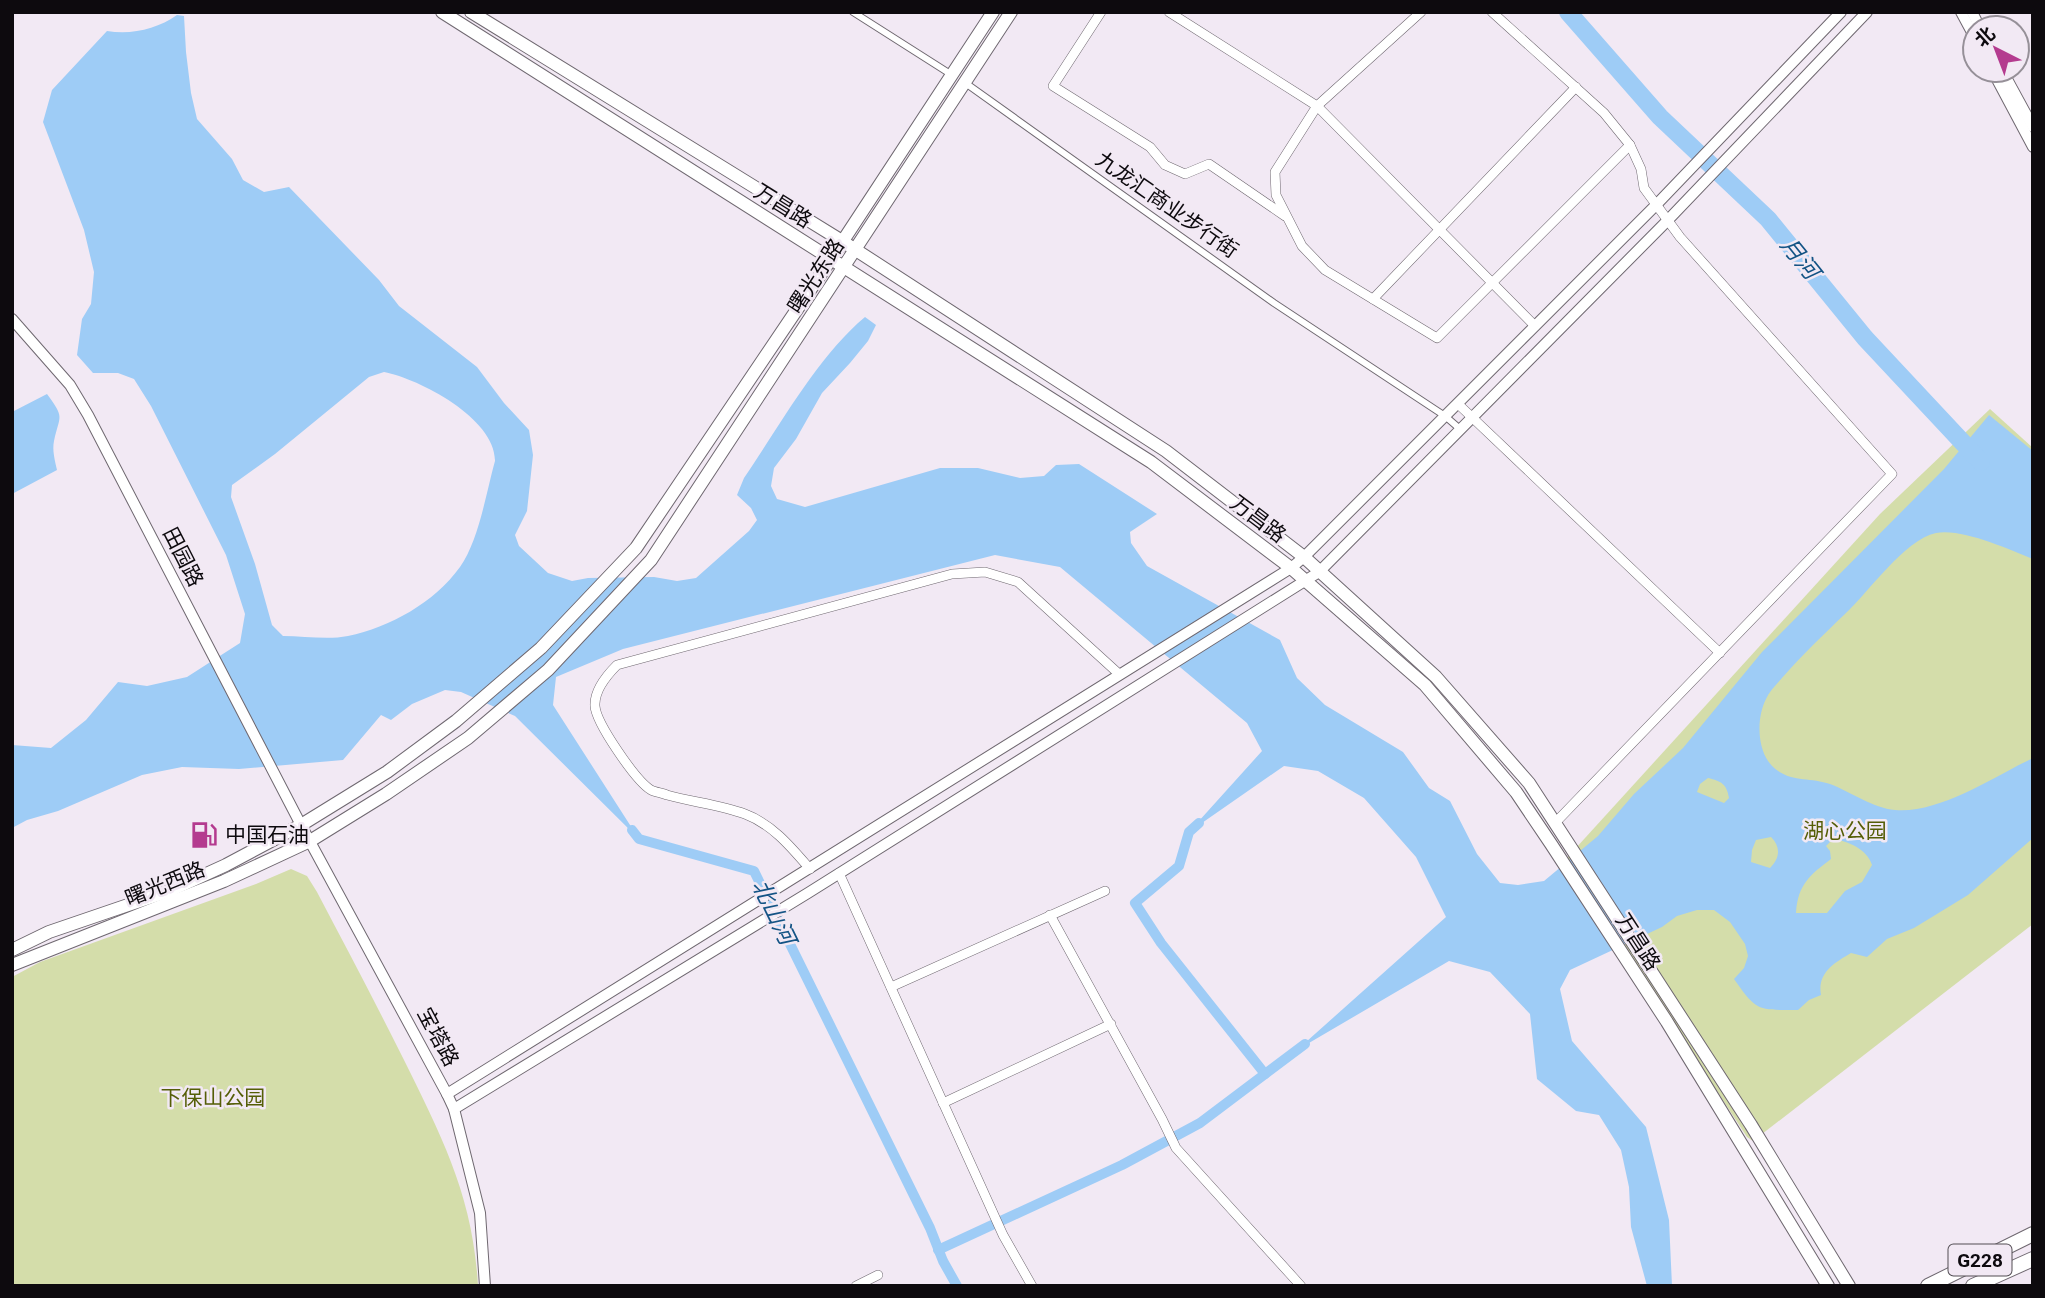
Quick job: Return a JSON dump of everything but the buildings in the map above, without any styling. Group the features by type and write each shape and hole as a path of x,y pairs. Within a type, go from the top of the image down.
{"highway":[{"name":"G228","path":"1928,1286 2033,1234"},
{"name":"G228","path":"1973,1286 2033,1259"}],"main road":[{"name":"万昌路","path":"442,12 1151,462 1290,568 1425,685 1516,792 1551,844 1667,1022 1828,1286"},
{"name":"万昌路","path":"471,12 842,241 1166,451 1304,557 1436,677 1528,783 1565,836 1751,1125 1849,1286"},
{"name":"曙光东路","path":"456,721 541,648 636,548 993,12"},
{"name":"曙光东路","path":"468,738 548,670 651,560 1012,12"},
{"name":"曙光西路","path":"12,950 49,932 169,891 226,865 301,825 387,772 456,721"},
{"name":"曙光西路","path":"12,965 224,881 310,841 386,794 468,738"}],"street":[{"name":"九龙汇商业步行街","path":"853,12 965,83 1274,303 1445,416 1460,429"},
{"path":"1101,12 1053,86 1150,147 1165,165 1185,174 1209,164 1287,217"},
{"path":"1169,12 1317,106 1535,326"},
{"path":"1421,12 1317,106 1275,172 1276,195 1287,217 1302,246 1325,270 1437,338 1630,145"},
{"path":"1492,12 1604,113 1630,145 1642,169 1644,188 1680,237 1892,474 1555,823"},
{"path":"447,1094 1290,568 1656,205 1840,12"},
{"path":"454,1109 747,931 1319,572 1668,220 1867,12"},
{"path":"1999,84 2033,147"},
{"path":"2010,84 2033,127"},
{"path":"1373,299 1576,87"},
{"name":"田园路","path":"12,319 70,385 88,415 301,825"},
{"path":"1458,404 1720,653"},
{"path":"810,869 786,842 766,825 744,813 651,790 636,775 599,721 595,704 604,679 617,664 952,574 985,572 1018,582 1119,674"},
{"name":"宝塔路","path":"301,825 454,1109 480,1213 485,1286"},
{"path":"839,873 1003,1236 1031,1286"},
{"path":"891,987 1105,891"},
{"path":"1050,915 1176,1148 1301,1286"},
{"path":"943,1103 1111,1024"},
{"path":"856,1286 878,1275"}],"green space":[{"name":"湖心公园","path":"1990,409 2033,448 2033,924 1753,1141 1747,1137 1565,860 1880,514"},
{"name":"下保山公园","path":"291,869 307,876 317,892 443,1141 470,1224 478,1286 12,1286 12,977 40,962"}],"water":[{"path":"177,15 184,16 191,93 197,119 232,159 243,180 264,192 289,187 379,280 399,306 477,367 529,430 533,455 527,511 515,535 519,546 548,573 572,581 588,578 654,577 677,581 696,578 749,531 757,520 751,508 737,495 744,478 815,372 831,351 865,317 876,325 868,341 822,393 796,439 774,468 771,486 777,499 805,507 940,468 978,468 1020,478 1044,476 1056,465 1079,464 1157,514 1130,532 1131,543 1147,566 1280,640 1297,678 1325,705 1403,752 1429,788 1450,801 1477,854 1500,883 1518,885 1544,881 1598,836 1634,794 1683,748 1762,652 1944,469 1989,415 2033,451 2033,559 1985,540 1959,534 1936,533 1924,538 1887,568 1771,691 1761,714 1760,739 1768,761 1782,773 1830,784 1870,803 1895,810 1930,806 1966,793 2033,758 2033,838 1968,895 1914,928 1887,939 1867,957 1851,953 1839,961 1824,975 1820,987 1821,995 1809,1000 1798,1010 1766,1009 1748,998 1734,979 1744,968 1748,956 1745,944 1730,922 1714,910 1697,910 1677,916 1662,927 1570,970 1560,989 1572,1041 1646,1127 1669,1220 1672,1286 1647,1286 1631,1227 1629,1187 1621,1150 1599,1115 1576,1111 1537,1079 1530,1014 1490,972 1449,961 1297,1050 1446,917 1416,857 1364,798 1318,771 1284,766 1189,832 1262,751 1247,723 1060,567 995,555 623,649 556,677 553,705 639,839 515,716 461,692 445,690 412,704 391,720 381,715 343,760 239,769 182,767 142,775 12,828 12,745 51,748 86,720 118,682 147,686 187,677 240,643 245,614 226,555 151,406 134,379 118,373 93,373 77,355 82,319 91,304 94,272 84,230 43,122 52,90 107,31 135,31","holes":["384,372 417,383 453,403 483,430 492,445 495,461 477,530 460,567 437,592 410,612 380,626 348,636 283,636 272,625 255,564 231,497 232,485 275,454 369,377","1708,778 1720,782 1727,789 1729,798 1724,803 1697,792 1700,784","1771,837 1776,845 1776,860 1770,868 1751,862 1756,840","1833,839 1851,844 1866,854 1872,865 1862,882 1845,891 1827,913 1796,913 1802,887 1831,859 1826,846"]},
{"path":"47,394 60,417 53,444 57,470 12,494 12,412"}],"waterway":[{"name":"月河","path":"1568,12 1660,117 1768,219 1865,338 1981,462"},
{"path":"1199,823 1189,832 1179,866 1135,903 1161,943 1265,1074"},
{"name":"北山河","path":"632,830 639,839 754,871 957,1286"},
{"path":"938,1250 1122,1165 1200,1123 1305,1044"}],"place":[{"name":"中国石油","path":"204,835"}]}
